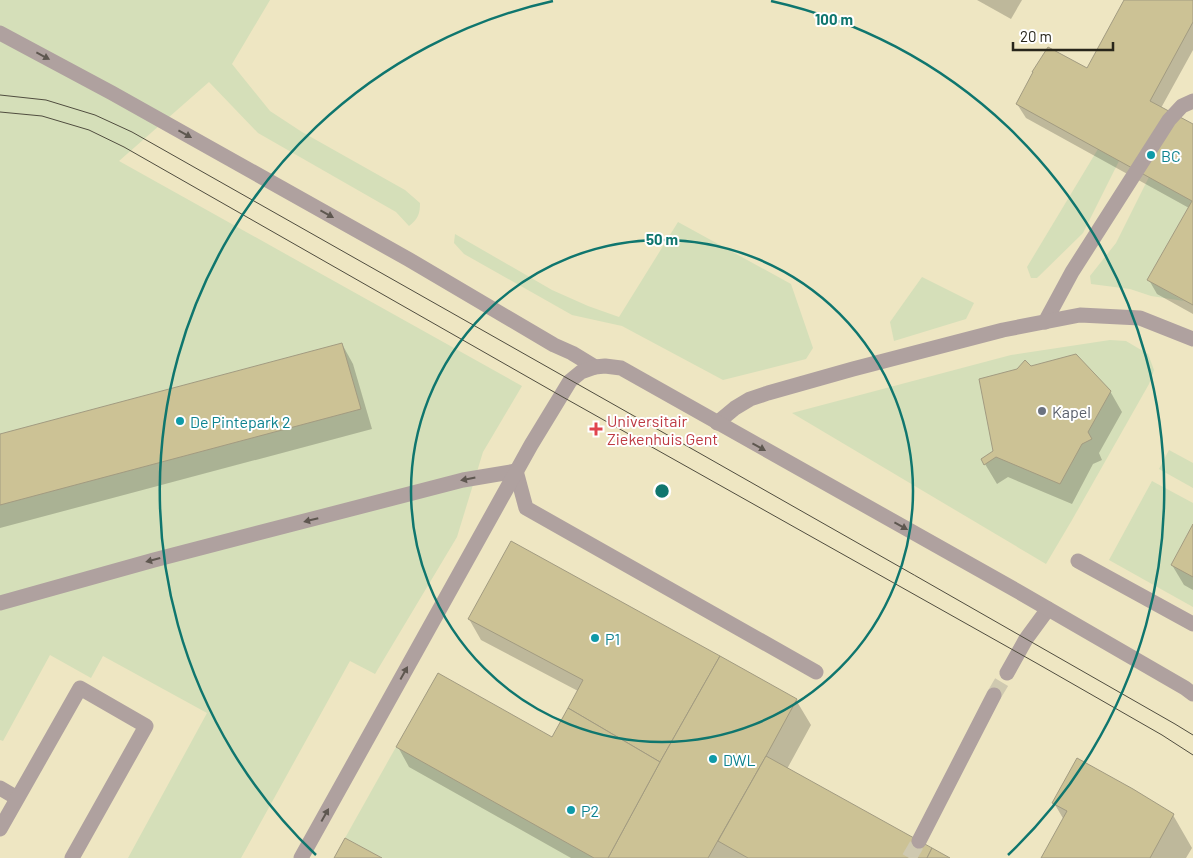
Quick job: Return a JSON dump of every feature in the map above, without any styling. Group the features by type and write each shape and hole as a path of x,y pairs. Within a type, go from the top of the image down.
{"lane":[{"path":"0,33 112,93 594,367"},
{"path":"1045,322 1072,272 1169,120 1182,106 1193,101"},
{"path":"717,423 735,408 750,399 768,393 1003,330 1080,315 1140,318 1193,339"},
{"path":"301,858 516,471 570,381 581,372 594,367 621,368 1048,609 1193,694"},
{"path":"0,602 463,480 516,471"},
{"path":"516,471 526,508 816,672"},
{"path":"1078,560 1193,624"},
{"path":"1007,673 1026,638 1048,609"},
{"path":"0,829 80,688 146,726 72,858"},
{"path":"919,840 994,695"},
{"path":"0,788 17,798"}],"shaded area":[{"name":"Universitair Ziekenhuis Gent","path":"0,0 1193,0 1193,858 0,858"}],"green space":[{"path":"0,0 270,0 232,64 270,111 302,132 405,190 420,203 419,213 415,221 409,226 396,212 258,133 209,82 119,161 522,386 483,452 457,537 375,674 350,661 241,858 128,858 207,713 103,656 91,678 50,655 3,741 0,740"},
{"path":"1098,149 1119,161 1083,233 1037,278 1031,278 1027,267"},
{"path":"1149,177 1192,201 1147,280 1184,301 1151,296 1130,289 1091,284 1090,276 1116,243"},
{"path":"678,222 791,284 813,348 806,359 723,380 622,326 572,315 464,254 454,243 455,234 552,290 619,317"},
{"path":"922,277 974,303 966,319 894,341 890,322"},
{"path":"1110,340 1126,341 1148,354 1154,370 1149,384 1046,564 792,413 1011,355"},
{"path":"1169,450 1193,463 1193,488 1159,469"},
{"path":"1152,481 1193,503 1193,524 1171,565 1193,577 1193,607 1109,560"},
{"path":"396,747 594,858 382,858 345,838"}],"building":[{"name":"BC","path":"1124,0 1193,0 1193,22 1150,101 1193,124 1193,305 1147,280 1192,201 1016,104 1032,72 1048,47 1087,68"},
{"name":"De Pintepark 2","path":"342,343 361,409 0,505 0,434"},
{"name":"Kapel","path":"1076,354 1111,391 1088,432 1092,439 1082,444 1060,484 996,457 984,465 981,459 993,451 979,379 1017,369 1025,360 1031,366"},
{"path":"1193,524 1193,577 1171,565"},
{"name":"P1","path":"511,541 720,656 660,762 568,708 583,680 468,619"},
{"name":"DWL","path":"720,656 797,699 766,756 708,858 608,858 660,762"},
{"name":"P2","path":"438,673 552,737 568,708 660,762 608,858 594,858 396,747"},
{"path":"766,756 932,848 927,858 748,858 718,841"},
{"path":"1077,758 1174,814 1150,858 1041,858 1067,811 1052,803"},
{"path":"345,838 382,858 334,858"},
{"path":"932,848 950,858 927,858"}],"tunnel":[{"path":"994,695 1007,673"},
{"path":"909,858 919,841"}],"tram line":[{"path":"0,95 46,100 95,115 132,132 1193,735"},
{"path":"0,112 42,116 89,130 124,147 561,396 1038,664 1162,735 1193,755"}],"place":[{"name":"BC","path":"1151,155"},
{"name":"Kapel","path":"1042,411"},
{"name":"De Pintepark 2","path":"180,421"},
{"name":"Universitair Ziekenhuis Gent","path":"596,429"},
{"name":"P1","path":"595,638"},
{"name":"DWL","path":"713,759"},
{"name":"P2","path":"571,810"}]}
